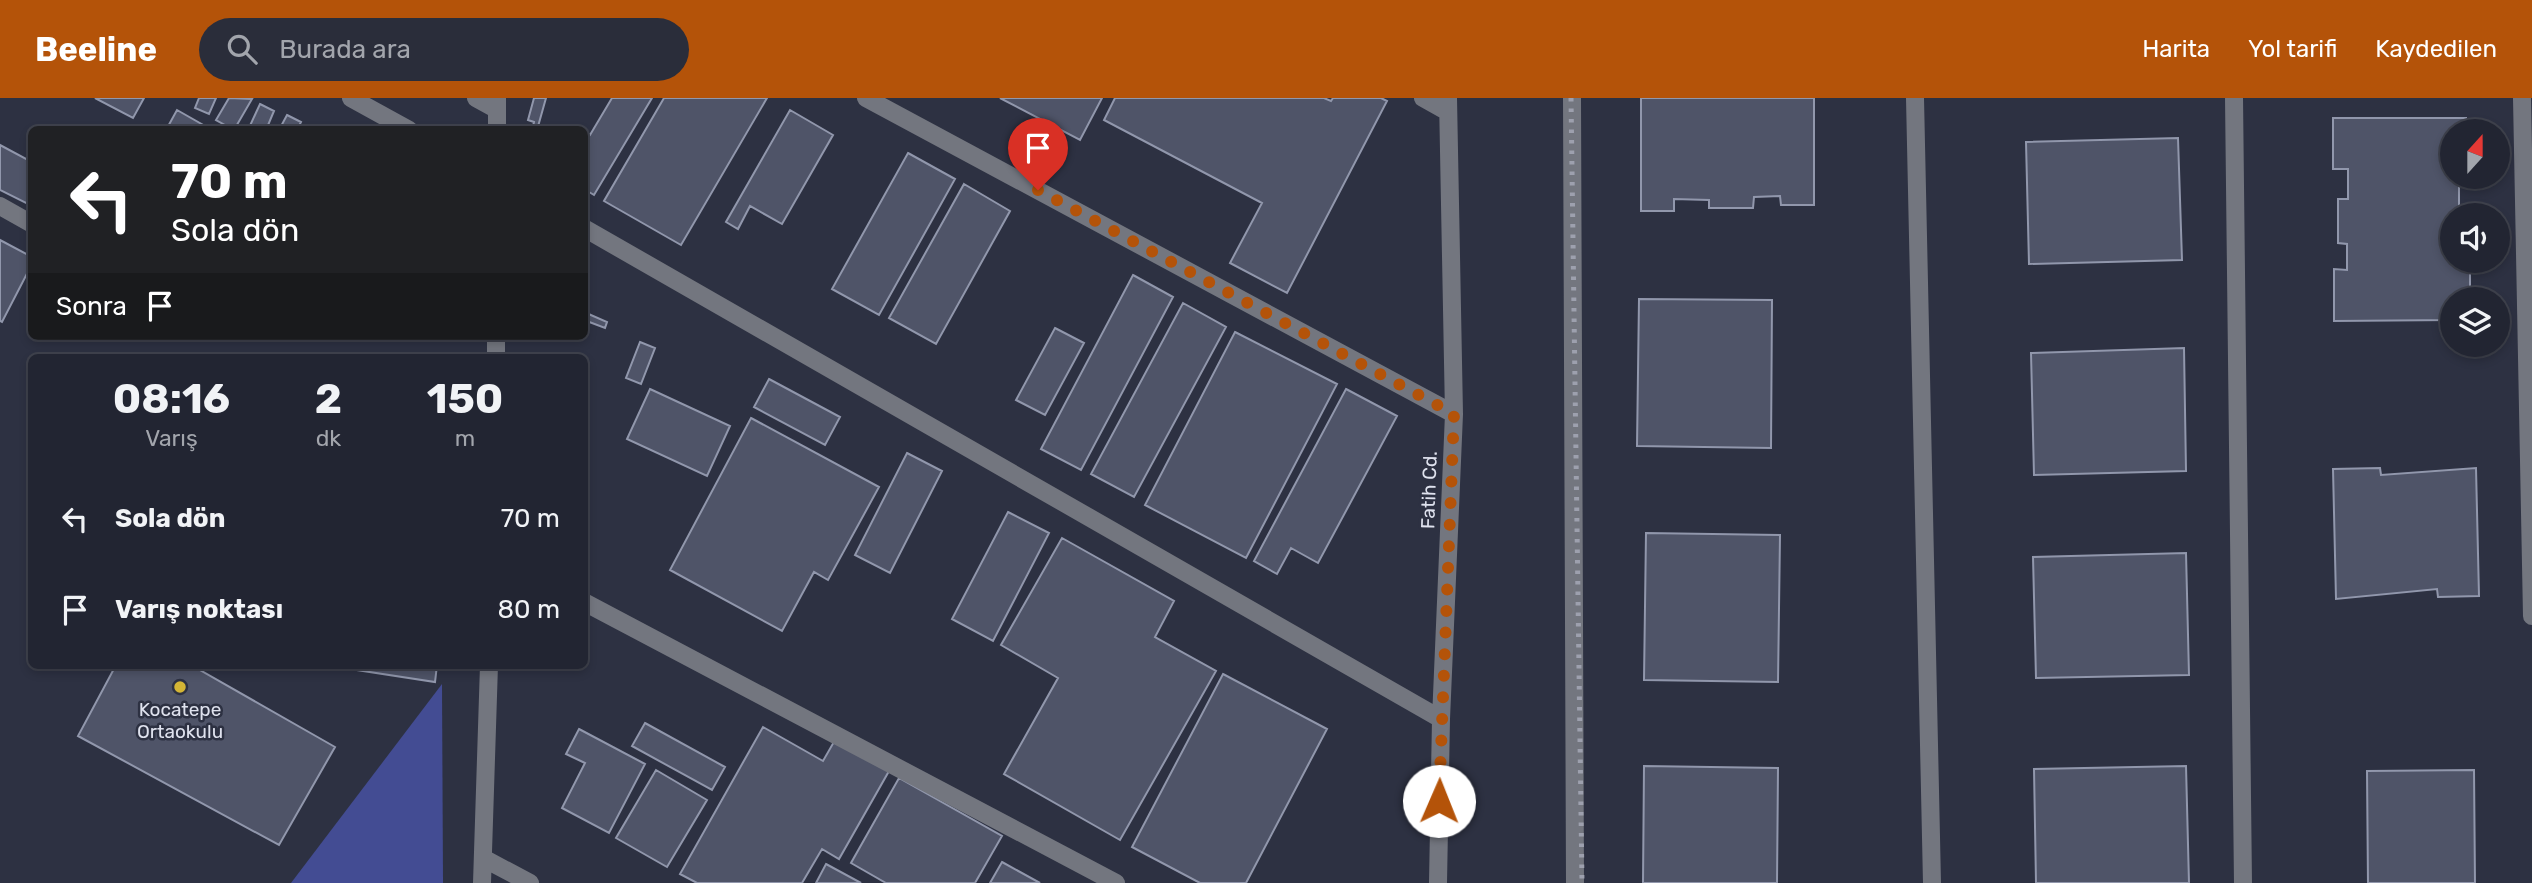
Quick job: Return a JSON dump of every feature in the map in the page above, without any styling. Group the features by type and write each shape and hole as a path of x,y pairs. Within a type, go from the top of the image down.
{"street":[{"path":"351,98 402,126"},
{"path":"476,98 496,104 497,126"},
{"path":"866,98 1454,414"},
{"path":"1423,98 1448,105"},
{"path":"1572,98 1576,883"},
{"path":"1915,98 1932,883"},
{"path":"2235,98 2243,883"},
{"path":"2522,98 2532,616"},
{"name":"Fatih Cd.","path":"1438,883 1441,719 1454,414 1448,105"},
{"path":"0,206 28,222"},
{"path":"588,230 1441,719"},
{"path":"588,603 1116,883"},
{"path":"482,883 489,669"},
{"path":"482,858 530,883"}],"shaded area":[{"path":"442,684 443,883 291,883"}],"building":[{"path":"95,98 144,98 133,118"},
{"path":"199,98 216,98 209,114 195,108"},
{"path":"229,98 252,99 236,126 227,126 216,120"},
{"path":"534,98 546,98 538,126 533,126 534,122 528,120"},
{"path":"612,98 652,98 594,195 588,191 588,134 590,135"},
{"path":"664,98 767,98 681,245 604,201"},
{"path":"1000,98 1102,98 1080,140"},
{"path":"1115,98 1324,98 1331,101 1333,98 1381,98 1387,101 1287,293 1230,263 1262,203 1104,120"},
{"path":"1641,98 1814,98 1814,205 1781,205 1780,196 1754,197 1753,208 1709,208 1709,200 1674,199 1674,211 1641,211"},
{"path":"260,104 274,111 268,126 250,126"},
{"path":"177,110 205,126 168,126"},
{"path":"790,110 833,135 782,224 750,206 738,229 726,222"},
{"path":"287,115 301,122 299,126 281,126"},
{"path":"2333,118 2466,118 2440,119 2440,189 2459,189 2459,203 2440,203 2440,273 2470,273 2470,287 2440,287 2440,320 2334,321 2334,269 2347,270 2347,244 2338,243 2338,199 2348,199 2348,169 2333,169"},
{"path":"2178,138 2182,260 2029,264 2026,142"},
{"path":"0,145 28,160 28,204 0,190"},
{"path":"908,153 955,179 879,315 832,289"},
{"path":"964,184 1010,211 936,344 889,318"},
{"path":"0,240 28,255 28,272 2,322"},
{"path":"1133,275 1173,297 1081,470 1041,449"},
{"path":"1639,299 1772,300 1771,448 1637,446"},
{"path":"1183,303 1226,327 1134,497 1091,474"},
{"path":"588,314 607,322 605,328 588,322"},
{"path":"1055,328 1084,343 1045,415 1016,400"},
{"path":"1235,332 1337,384 1246,558 1145,505"},
{"path":"640,342 655,348 641,384 626,378"},
{"path":"2184,348 2186,471 2034,475 2031,353"},
{"path":"769,379 840,417 825,445 754,407"},
{"path":"650,389 730,426 707,476 627,439"},
{"path":"1346,389 1397,416 1318,563 1291,548 1277,574 1254,561"},
{"path":"751,418 879,487 828,580 814,572 782,631 670,570"},
{"path":"907,453 942,471 890,573 855,555"},
{"path":"2380,468 2381,475 2476,468 2479,596 2438,597 2437,589 2336,599 2333,469"},
{"path":"1008,512 1049,533 993,641 952,619"},
{"path":"1646,533 1780,535 1778,682 1644,680"},
{"path":"1062,538 1174,601 1155,637 1216,671 1120,840 1004,774 1058,678 1001,645"},
{"path":"2186,553 2189,675 2036,678 2033,557"},
{"path":"114,669 198,669 335,747 279,845 78,736"},
{"path":"350,669 437,669 435,682"},
{"path":"1223,674 1327,729 1246,883 1200,883 1132,847"},
{"path":"645,723 725,767 712,790 632,746"},
{"path":"763,727 823,761 835,740 889,771 839,859 822,849 802,883 697,883 680,874"},
{"path":"579,729 645,764 609,833 562,808 585,763 566,754"},
{"path":"1644,766 1778,768 1777,883 1643,883"},
{"path":"2186,766 2189,883 2036,883 2034,769"},
{"path":"656,770 707,800 667,867 616,838"},
{"path":"2474,770 2475,883 2368,883 2367,771"},
{"path":"899,778 1002,836 975,883 886,883 851,863"},
{"path":"1002,862 1040,883 990,883"},
{"path":"826,864 861,883 816,883"}],"railway":[{"path":"1571,98 1582,883"}],"place":[{"name":"Kocatepe Ortaokulu","path":"180,687"}],"route":[{"path":"1038,190 1454,414 1439,801"}]}
